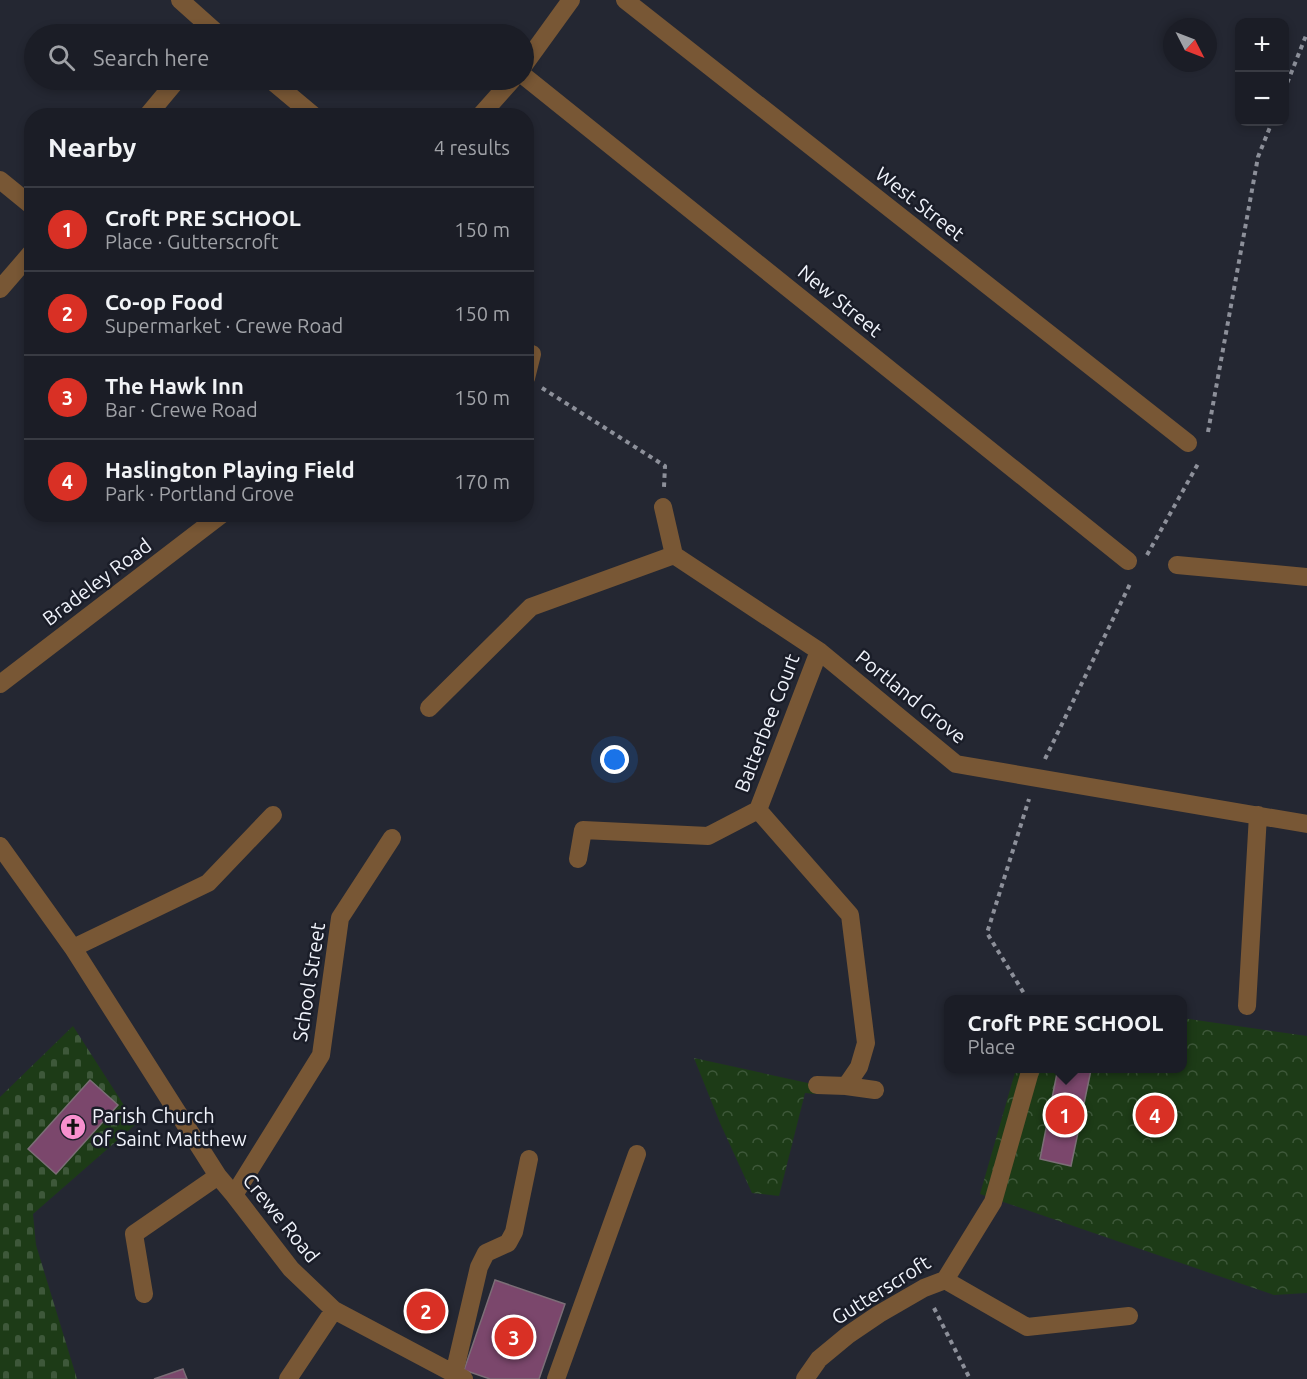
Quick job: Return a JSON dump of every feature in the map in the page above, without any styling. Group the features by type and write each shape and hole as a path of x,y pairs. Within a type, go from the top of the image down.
{"street":[{"path":"180,0 205,24"},
{"path":"534,51 571,0"},
{"name":"West Street","path":"625,0 1188,442"},
{"name":"New Street","path":"534,84 1128,561"},
{"path":"154,108 169,90"},
{"path":"283,90 304,108"},
{"path":"487,108 503,90"},
{"path":"0,180 24,200"},
{"path":"0,289 24,261"},
{"path":"429,708 531,607 674,555 663,507"},
{"name":"Bradeley Road","path":"0,684 212,522"},
{"name":"Portland Grove","path":"674,555 819,651 956,764 1307,824"},
{"path":"1177,565 1307,577"},
{"name":"Batterbee Court","path":"578,859 583,830 708,836 758,810 819,651"},
{"name":"Batterbee Court","path":"758,810 850,915 866,1043 859,1067 846,1086"},
{"path":"73,948 208,883 273,815"},
{"path":"1247,1006 1258,815"},
{"name":"School Street","path":"234,1195 321,1054 340,918 392,838"},
{"name":"Crewe Road","path":"0,846 73,948 218,1176 291,1269 334,1310 459,1376"},
{"name":"Gutterscroft","path":"805,1379 819,1359 848,1335 924,1288 945,1280 993,1202 1030,1073"},
{"path":"817,1085 875,1090"},
{"path":"556,1379 637,1154"},
{"path":"459,1376 479,1267 486,1254 507,1243 514,1232 529,1159"},
{"path":"144,1294 134,1234 218,1176"},
{"path":"945,1280 1026,1328 1129,1316"},
{"path":"288,1379 334,1310"}],"path":[{"path":"1289,78 1307,33"},
{"path":"534,383 664,466"},
{"path":"1026,995 987,933 1036,777"},
{"path":"924,1288 970,1379"}],"green space":[{"path":"1187,1019 1307,1036 1307,1293 1274,1295 980,1194 1015,1073 1187,1073"},
{"path":"73,1026 136,1124 33,1214 36,1245 77,1379 0,1379 0,1097"},
{"path":"694,1058 817,1085 815,1094 805,1093 779,1196 752,1193"}],"building":[{"path":"1057,1073 1090,1073 1071,1166 1040,1159"},
{"name":"Parish Church of Saint Matthew","path":"90,1080 118,1105 56,1174 28,1149"},
{"path":"495,1280 565,1304 539,1379 490,1379 464,1370"},
{"path":"183,1369 187,1379 154,1379"}],"place":[{"name":"Croft PRE SCHOOL","path":"1065,1115"},
{"name":"Haslington Playing Field","path":"1155,1115"},
{"name":"Parish Church of Saint Matthew","path":"73,1127"},
{"name":"Co-op Food","path":"426,1311"},
{"name":"The Hawk Inn","path":"514,1337"}]}
